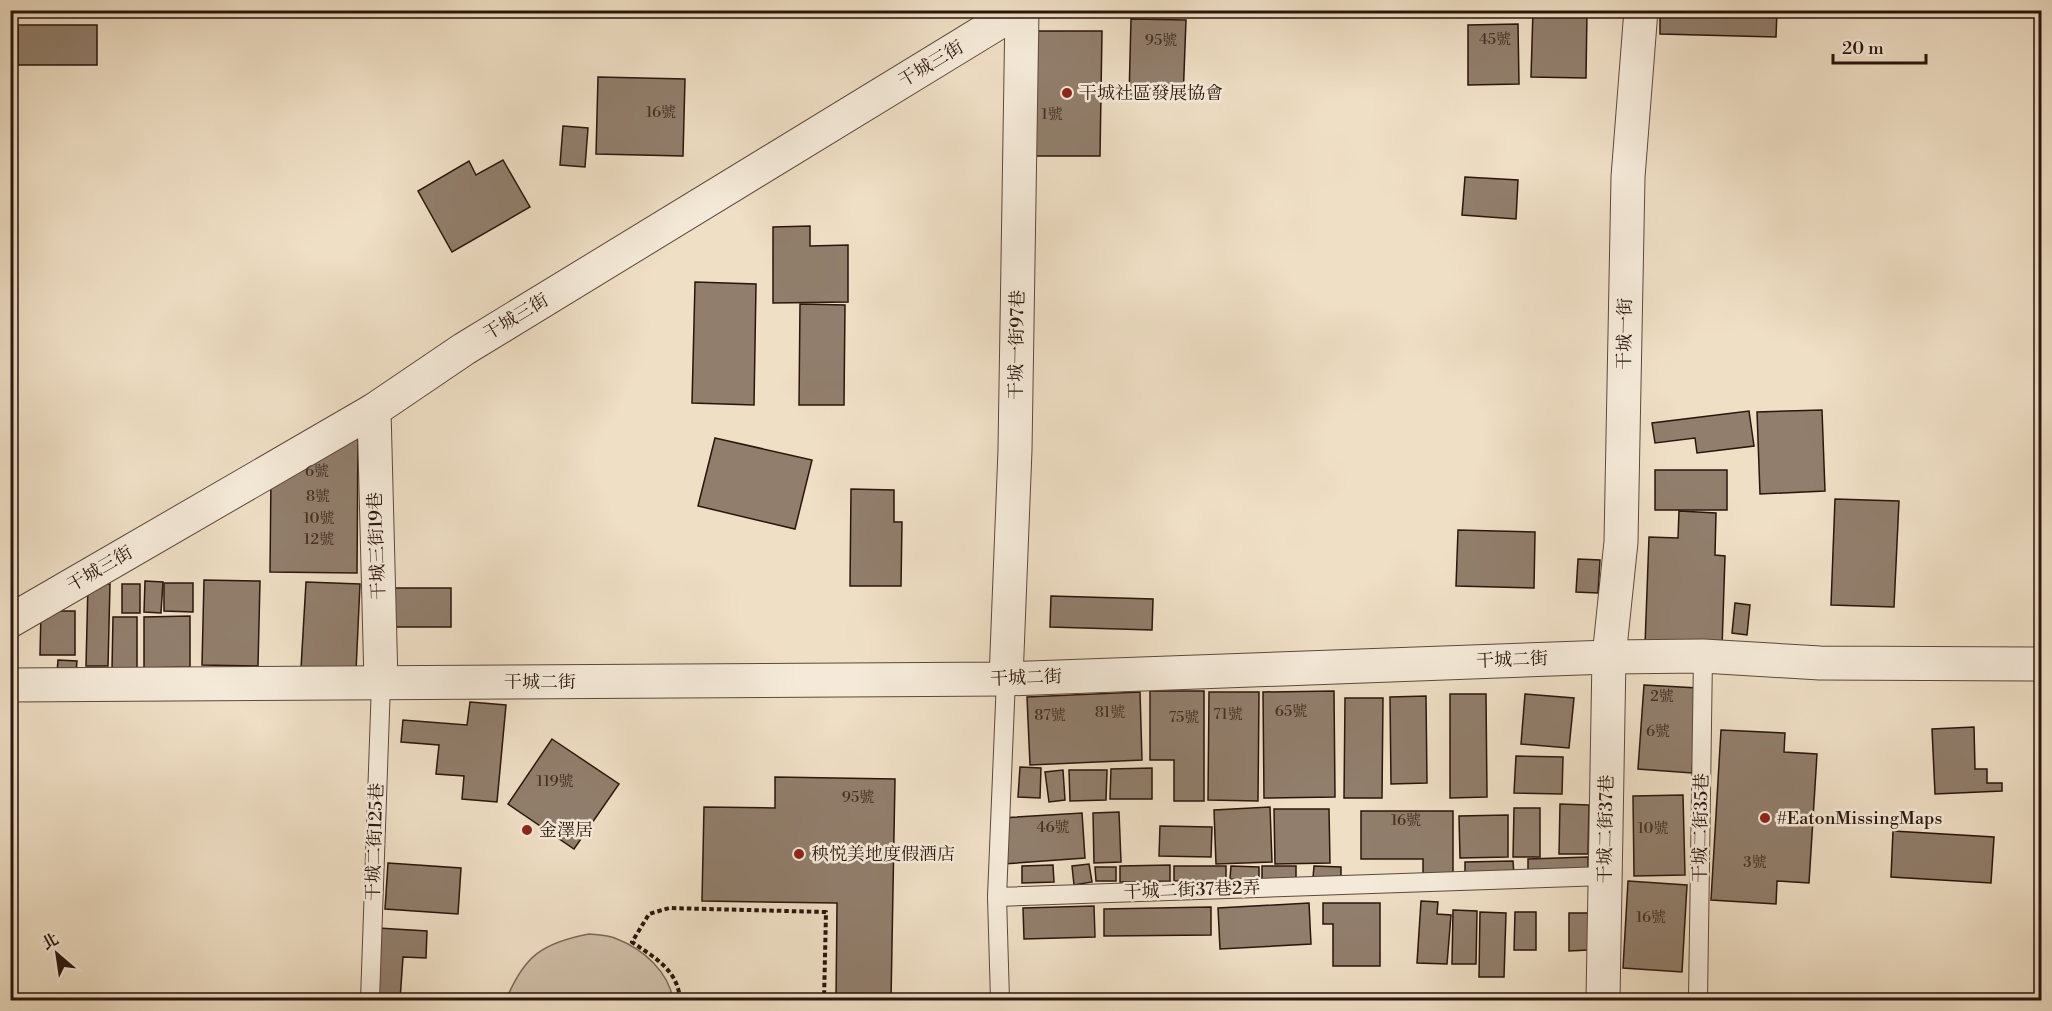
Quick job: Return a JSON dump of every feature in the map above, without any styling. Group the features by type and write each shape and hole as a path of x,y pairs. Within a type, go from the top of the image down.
{"street":[{"name":"干城三街","path":"10,621 374,410 464,349 1021,10"},
{"name":"干城一街97巷","path":"1006,679 1015,450 1021,10"},
{"name":"干城一街","path":"1609,657 1621,542 1628,177 1641,10"},
{"name":"干城三街19巷","path":"374,410 381,683"},
{"name":"干城二街","path":"10,685 1006,679 1609,657 1703,656 1820,663 2042,664"},
{"name":"干城二街37巷","path":"1603,1000 1609,657"}],"lane":[{"name":"干城二街35巷","path":"1698,1000 1703,656"},
{"path":"1000,1000 998,897 1006,679"},
{"name":"干城二街125巷","path":"370,1000 381,683"},
{"name":"干城二街37巷2弄","path":"998,897 1605,876"}],"path":[{"path":"680,1000 679,988 663,962 632,942 649,914 669,908 826,912 824,1000"}],"shaded area":[{"path":"589,934 614,938 627,943 645,955 666,980 673,1000 506,1000 520,972 537,954 559,942"}],"building":[{"path":"1533,10 1587,10 1586,78 1531,77"},
{"path":"1660,10 1777,10 1776,37 1660,34"},
{"path":"1131,19 1186,20 1183,100 1129,98"},
{"path":"1518,24 1519,84 1468,85 1468,25"},
{"path":"18,25 97,25 97,65 18,65"},
{"name":"干城社區發展協會","path":"1034,31 1102,31 1100,156 1033,156"},
{"path":"598,77 685,79 683,156 596,154"},
{"path":"563,126 588,128 585,167 560,165"},
{"path":"503,160 530,207 452,252 418,191 469,161 476,175"},
{"path":"1465,177 1518,180 1516,219 1462,215"},
{"path":"810,226 810,246 848,245 848,302 773,303 773,227"},
{"path":"695,282 756,284 754,405 692,403"},
{"path":"800,304 845,305 844,405 799,405"},
{"path":"1822,410 1825,491 1760,494 1757,412"},
{"path":"1749,411 1754,446 1697,453 1695,438 1655,443 1652,423"},
{"path":"358,435 357,573 270,572 271,475"},
{"path":"715,438 812,460 795,529 698,506"},
{"path":"1655,470 1727,470 1727,510 1655,510"},
{"path":"851,489 894,490 894,522 902,522 901,586 850,586"},
{"path":"1835,499 1899,501 1894,607 1831,605"},
{"path":"1679,511 1716,513 1715,555 1725,556 1722,648 1645,645 1649,537 1678,538"},
{"path":"1458,530 1535,532 1534,588 1456,586"},
{"path":"1578,559 1600,560 1598,593 1576,592"},
{"path":"204,580 260,581 258,666 202,665"},
{"path":"145,581 163,582 161,613 144,612"},
{"path":"306,582 360,584 356,671 301,668"},
{"path":"88,583 110,584 108,666 86,666"},
{"path":"164,583 193,583 193,612 164,611"},
{"path":"122,584 140,584 140,613 122,613"},
{"path":"394,588 451,588 451,627 393,627"},
{"path":"1051,596 1153,599 1152,630 1050,627"},
{"path":"1735,603 1750,605 1747,635 1732,633"},
{"path":"41,611 75,611 75,655 40,655"},
{"path":"190,616 190,667 144,668 144,617"},
{"path":"113,617 137,617 137,669 112,669"},
{"path":"58,660 77,661 76,673 57,673"},
{"path":"1644,685 1698,688 1692,773 1638,769"},
{"path":"1150,691 1204,691 1204,801 1174,801 1174,760 1150,760"},
{"path":"1334,691 1335,797 1264,798 1263,692"},
{"path":"1140,692 1142,760 1030,765 1027,697"},
{"path":"1209,692 1259,692 1258,801 1208,800"},
{"path":"1450,694 1486,694 1487,797 1450,798"},
{"path":"1525,694 1574,698 1569,748 1521,744"},
{"path":"1426,696 1427,783 1391,784 1390,697"},
{"path":"1345,698 1383,698 1382,798 1344,798"},
{"path":"470,702 506,705 497,802 462,799 464,776 436,774 439,745 401,742 403,720 467,725"},
{"path":"1974,727 1975,769 1987,769 1987,783 2002,783 2002,791 1935,794 1932,729"},
{"name":"#EatonMissingMaps","path":"1721,730 1785,733 1784,752 1817,754 1809,883 1777,881 1776,904 1711,900"},
{"path":"552,739 619,784 574,849 508,804"},
{"path":"1516,756 1563,757 1562,794 1514,793"},
{"path":"1020,767 1041,768 1040,798 1018,797"},
{"path":"1152,768 1152,799 1110,799 1111,769"},
{"path":"1063,770 1065,800 1049,802 1045,772"},
{"path":"1069,770 1107,770 1106,800 1070,801"},
{"name":"秧悦美地度假酒店","path":"775,777 895,779 891,1000 836,1000 837,903 702,901 704,807 775,808"},
{"path":"1683,795 1685,875 1634,876 1633,796"},
{"path":"1560,804 1589,805 1588,854 1559,854"},
{"path":"1270,807 1272,862 1216,864 1214,810"},
{"path":"1514,808 1540,808 1540,857 1513,857"},
{"path":"1274,809 1329,809 1330,863 1275,864"},
{"path":"1361,811 1453,811 1453,877 1423,877 1423,859 1361,859"},
{"path":"1119,812 1121,862 1094,863 1093,813"},
{"path":"1082,813 1085,858 1003,864 1000,818"},
{"path":"1508,815 1508,857 1460,858 1459,816"},
{"path":"1160,826 1212,827 1211,857 1159,856"},
{"path":"1893,831 1994,837 1991,883 1891,877"},
{"path":"1588,857 1588,873 1528,876 1528,859"},
{"path":"1513,861 1514,875 1465,876 1465,862"},
{"path":"388,863 461,868 458,914 385,909"},
{"path":"1089,864 1092,882 1074,885 1072,866"},
{"path":"1053,865 1054,882 1022,883 1022,866"},
{"path":"1170,865 1170,881 1120,882 1120,866"},
{"path":"1174,866 1226,866 1226,881 1174,881"},
{"path":"1231,866 1259,867 1259,880 1230,879"},
{"path":"1262,866 1296,866 1296,880 1262,881"},
{"path":"1314,866 1341,867 1341,879 1313,878"},
{"path":"1095,867 1116,867 1116,881 1096,881"},
{"path":"1628,881 1687,885 1682,972 1623,968"},
{"path":"1421,901 1438,902 1437,914 1451,915 1447,964 1417,963"},
{"path":"1309,903 1311,944 1220,949 1218,908"},
{"path":"1323,903 1380,903 1380,966 1333,966 1333,924 1323,924"},
{"path":"1094,906 1095,937 1024,939 1023,908"},
{"path":"1211,907 1211,935 1104,936 1104,909"},
{"path":"1453,910 1477,911 1476,964 1452,964"},
{"path":"1480,912 1506,913 1504,977 1479,977"},
{"path":"1515,912 1536,912 1536,950 1514,950"},
{"path":"1569,913 1588,913 1589,950 1569,951"},
{"path":"378,928 427,931 426,958 403,957 400,1000 374,1000"},
{"path":"1495,996 1558,999 1558,1000 1494,1000"}],"place":[{"name":"干城社區發展協會","path":"1067,93"},
{"name":"#EatonMissingMaps","path":"1765,818"},
{"name":"金澤居","path":"527,830"},
{"name":"秧悦美地度假酒店","path":"799,854"}]}
